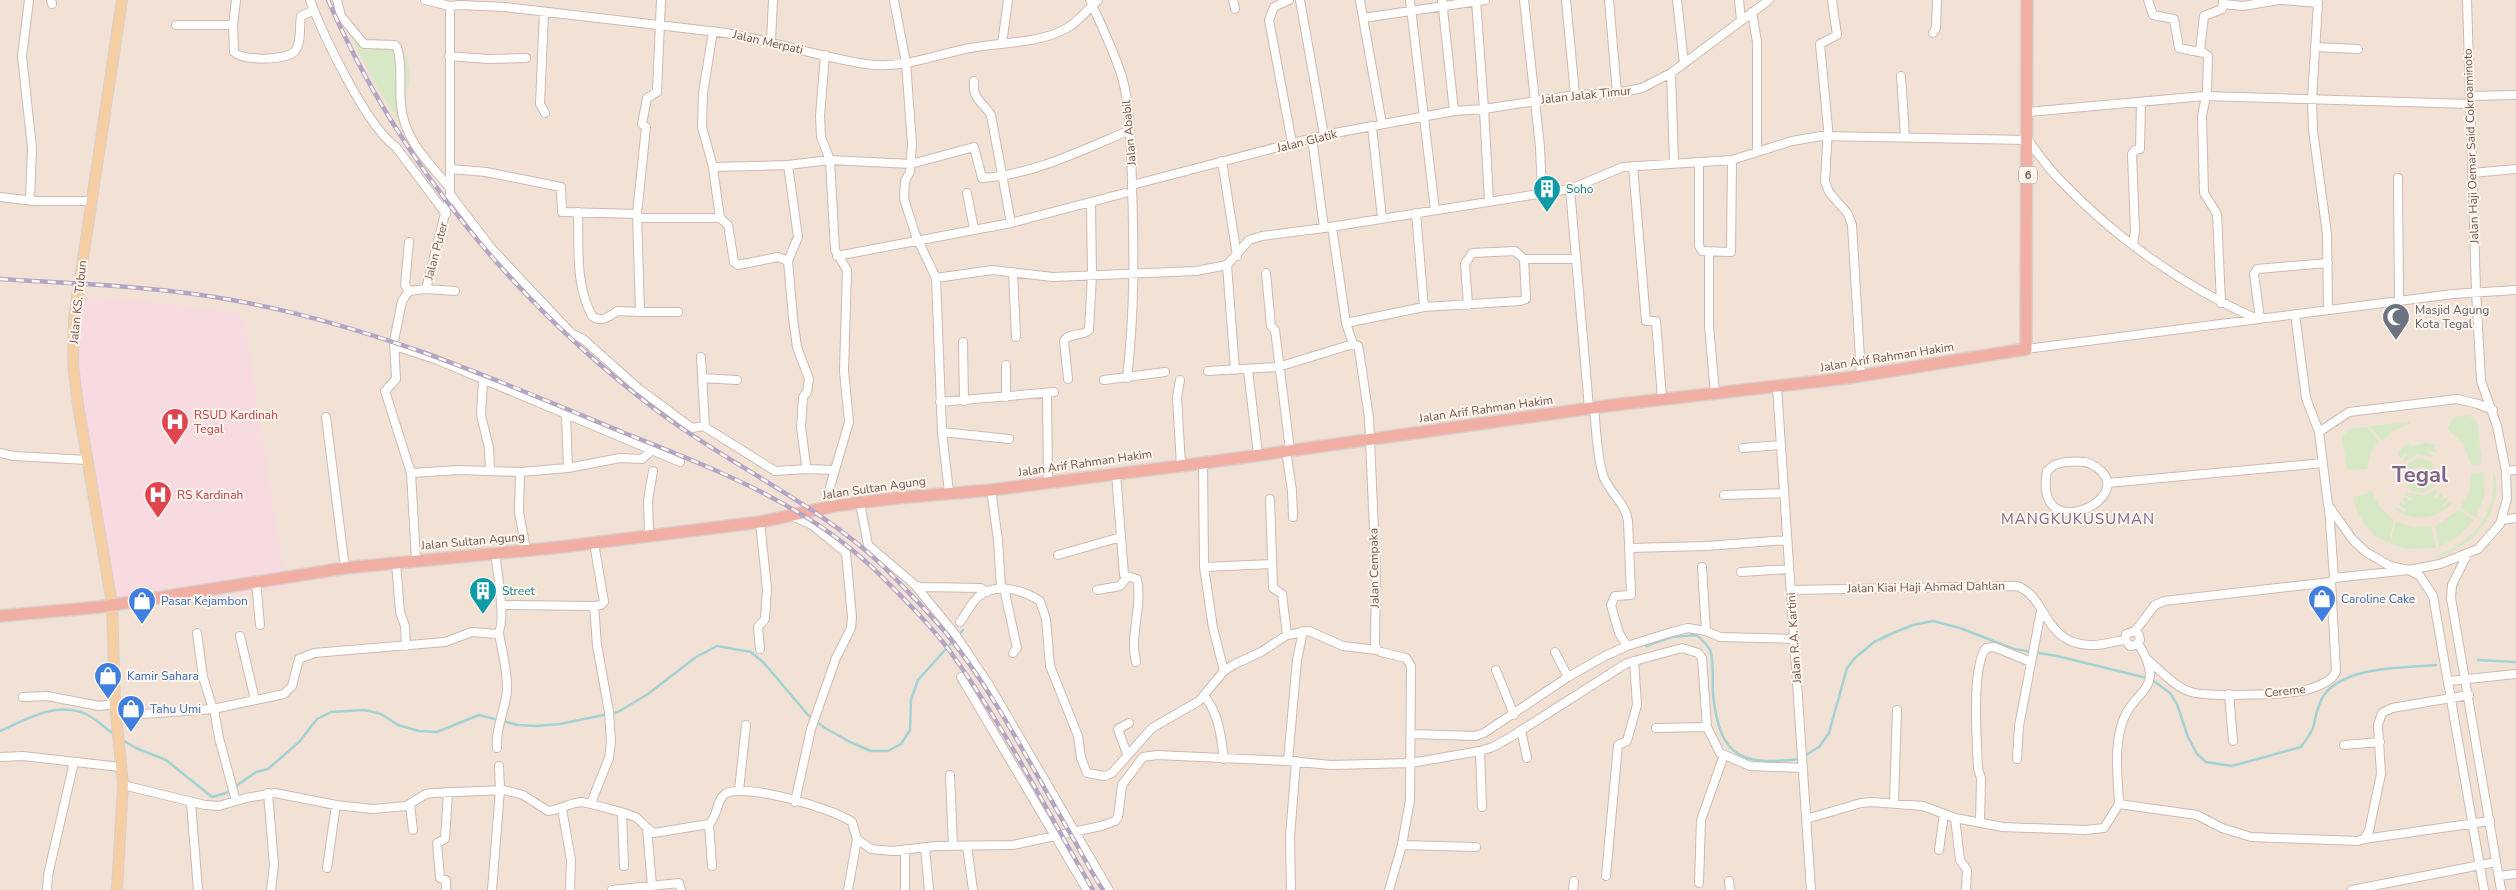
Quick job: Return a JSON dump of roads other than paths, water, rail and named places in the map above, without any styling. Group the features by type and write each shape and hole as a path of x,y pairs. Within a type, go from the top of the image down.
{"highway":[{"name":"6","path":"2026,349 2027,0"},
{"name":"Jalan Arif Rahman Hakim","path":"949,492 991,490 1370,440 1591,408 1777,387 2026,349"},
{"name":"Jalan Sultan Agung","path":"0,616 100,607 345,568 594,543 760,522 834,506 949,492"}],"main road":[{"name":"Jalan KS. Tubun","path":"118,890 123,785 115,704 112,604 87,460 73,364 74,318 90,201 122,0"}],"street":[{"path":"29,0 22,56 32,148 30,199"},
{"path":"236,0 232,25 234,52 236,55 273,59 288,56 298,47 301,16 314,10"},
{"path":"310,0 325,39 376,126 387,140 396,147 446,214"},
{"path":"337,0 341,16 364,44 395,45 397,47 401,106 407,131 413,143 492,248 572,334 583,339 668,412 692,428 704,426 775,471 834,470"},
{"name":"Jalan Merpati","path":"425,0 450,6 461,2 713,31 771,41 867,65 906,62 970,48 1040,37 1067,28 1093,2"},
{"path":"640,312 637,216 646,127 642,124 647,98 657,92 661,0"},
{"path":"771,41 773,0"},
{"path":"894,0 906,62 912,144 911,164 905,181 904,199 917,239 936,278 940,402 949,492"},
{"path":"1002,44 1008,0"},
{"path":"1233,0 1235,9"},
{"path":"1289,0 1274,7 1269,20 1292,143"},
{"path":"1300,0 1324,135"},
{"path":"1360,0 1382,124"},
{"path":"1410,0 1422,117 1435,210"},
{"path":"1363,18 1443,3 1479,0 1489,200"},
{"path":"1524,0 1535,101 1542,193"},
{"path":"1566,0 1575,95"},
{"path":"1609,0 1617,93"},
{"path":"1677,0 1684,64"},
{"path":"1739,0 1741,20"},
{"name":"Jalan Jalak Timur","path":"1484,109 1575,95 1617,93 1642,88 1684,64 1769,0"},
{"path":"1832,0 1837,35 1820,44 1828,137 1826,187 1835,201 1848,214 1852,225 1861,375"},
{"path":"1933,33 1936,28 1937,0"},
{"path":"2148,0 2153,16 2174,19 2179,48 2200,51 2208,56 2202,116 2204,193 2217,214 2221,303"},
{"path":"2200,51 2204,16 2220,11 2223,2 2243,6 2281,0 2318,1 2312,99 2313,130 2327,234 2328,309"},
{"name":"Jalan Haji Oemar Said Cokroaminoto","path":"2466,0 2481,381 2493,410 2506,471 2507,499 2502,520"},
{"name":"Jalan Ababil","path":"1093,2 1123,79 1128,131 1135,272 1134,319 1127,378"},
{"path":"1443,3 1454,111"},
{"name":"Jalan Puter","path":"416,560 410,473 385,391 396,379 395,346 402,301 409,291 426,289 446,214 450,191 450,6"},
{"path":"544,12 540,104 544,113"},
{"path":"1752,12 1758,42 1757,152"},
{"path":"176,25 232,25"},
{"path":"713,31 701,114 702,127 713,167 720,218"},
{"path":"2315,46 2358,48"},
{"path":"825,55 820,116 821,137 830,160 834,242 837,256 847,270 844,371 849,422 830,487 834,506"},
{"path":"449,56 488,60 526,58"},
{"path":"1671,73 1674,163"},
{"path":"1901,76 1905,137"},
{"path":"974,81 973,92 991,115 1011,222"},
{"path":"2028,112 2204,96 2470,100 2516,95"},
{"path":"2133,244 2135,231 2132,156 2133,151 2140,149 2142,102"},
{"name":"Jalan Glatik","path":"1132,185 1222,160 1324,135 1454,111 1484,109"},
{"path":"1372,127 1382,218"},
{"path":"713,167 788,165 830,160 911,164 974,147 982,178 1002,177 1062,158 1128,131"},
{"path":"936,278 992,270 1053,277 1135,272 1196,271 1226,265 1236,256 1243,245 1255,237 1570,189 1595,180 1613,170 1633,166 1732,160 1792,141 1828,137 2028,140 2058,178 2084,203 2133,244 2185,282 2221,303 2258,319"},
{"name":"Jalan Cempaka","path":"1312,138 1346,323 1353,344 1358,346 1362,364 1370,440 1377,650"},
{"path":"1222,160 1236,256"},
{"path":"1699,162 1699,246 1702,251 1732,252 1732,160"},
{"path":"788,165 798,241 792,248 788,261 796,342 809,378 807,392 803,396 801,427 807,469"},
{"path":"1633,166 1646,321 1656,321 1662,399"},
{"path":"451,169 486,172 561,187 560,211 637,216 720,218 728,225 736,265 778,257 788,261"},
{"path":"2472,173 2516,169"},
{"path":"2398,178 2399,301"},
{"path":"1570,189 1591,408 1603,475 1616,499 1627,511 1631,595 1615,596 1611,605 1619,633 1627,646"},
{"path":"967,193 974,229"},
{"path":"837,256 1011,222 1125,193"},
{"path":"0,196 90,201"},
{"path":"1068,379 1064,341 1068,336 1086,333 1089,330 1092,275 1091,202"},
{"path":"578,212 579,280 592,316 600,319 612,317 617,312 678,312"},
{"path":"1416,213 1424,307"},
{"path":"409,242 405,278 405,285 409,291"},
{"path":"1468,305 1465,264 1472,253 1515,251 1524,259 1576,259"},
{"path":"1709,252 1709,326 1715,393"},
{"path":"1346,323 1424,307 1526,299 1524,259"},
{"path":"2258,319 2254,274 2257,270 2328,263"},
{"path":"1226,265 1235,370"},
{"path":"1013,272 1016,337"},
{"path":"1266,273 1271,328 1275,330 1293,517"},
{"path":"426,289 455,291"},
{"path":"2026,349 2476,291 2516,290"},
{"path":"2295,314 2306,398 2318,432 2328,505 2332,580"},
{"path":"963,342 964,401"},
{"path":"1208,371 1278,367 1353,344"},
{"path":"395,346 435,359 566,415 653,449 680,462"},
{"path":"701,357 704,426"},
{"path":"1006,365 1006,397"},
{"path":"1248,370 1258,454"},
{"path":"1104,380 1165,372"},
{"path":"702,378 737,380"},
{"path":"483,380 481,415 489,448 490,471"},
{"path":"1180,380 1178,419 1181,465"},
{"name":"Jalan R.A. Kartini","path":"1777,387 1811,890"},
{"path":"940,402 1050,392 1048,482"},
{"path":"2318,432 2349,412 2457,399 2493,410"},
{"path":"566,415 568,468"},
{"path":"326,417 345,568"},
{"path":"942,432 1009,439"},
{"path":"1743,448 1781,446"},
{"path":"410,473 459,470 520,472 568,468 620,458 642,459 653,449"},
{"path":"0,453 14,456 87,460"},
{"path":"1203,462 1204,567 1212,628 1224,671"},
{"path":"2074,462 2090,463 2098,467 2104,473 2108,483 2102,498 2091,508 2077,511 2064,510 2052,506 2045,489 2047,471 2054,465 2074,462"},
{"path":"2108,483 2322,463"},
{"path":"2506,471 2516,470"},
{"path":"649,536 648,500 653,471"},
{"path":"520,472 519,512 526,550"},
{"path":"1116,473 1124,575 1137,579 1140,594 1134,651 1136,662"},
{"path":"991,490 1004,591 1017,648 1013,653"},
{"path":"1724,495 1784,493"},
{"path":"1270,500 1273,588 1282,594 1287,634"},
{"path":"860,503 868,545 915,585 957,637 989,685 1110,890"},
{"path":"2328,505 2353,540 2366,552 2390,566 2409,570 2420,576 2433,596 2474,823 2484,890"},
{"path":"791,515 819,529 846,552 848,558 851,628 836,658 811,729 795,802"},
{"path":"2125,640 2129,632 2135,631 2155,605 2164,600 2409,570 2447,562 2483,546 2502,520 2516,518"},
{"path":"760,522 767,589 765,619 758,627 760,649"},
{"path":"1058,555 1121,537"},
{"path":"1630,548 1706,546 1787,540"},
{"path":"501,605 601,605 604,602 594,543"},
{"path":"495,553 501,605 500,633 507,678 503,716 496,740 497,748"},
{"path":"2468,554 2452,585 2451,598 2467,679 2502,890"},
{"path":"396,563 400,612 405,626 406,646"},
{"path":"1204,567 1271,564"},
{"path":"1702,567 1706,631"},
{"path":"1741,572 1789,569"},
{"path":"1097,590 1120,586 1127,577"},
{"name":"Cereme","path":"2148,660 2188,691 2229,694 2291,693 2309,690 2334,677 2337,665 2332,580"},
{"path":"256,582 260,625"},
{"path":"915,585 922,587 981,588 987,592"},
{"name":"Jalan Kiai Haji Ahmad Dahlan","path":"1791,590 2017,586 2026,589 2032,595 2058,634 2076,642 2096,645 2125,640 2130,646 2138,643"},
{"path":"960,622 978,596 987,592 1004,591 1033,596 1043,604 1050,666 1078,736 1081,758 1087,773 1105,776 1127,767 1143,757 1156,755 1292,761 1331,765 1411,761 1480,751 1493,747 1521,730 1610,672 1634,661 1682,648 1698,653 1703,663 1707,727 1716,748 1724,755 1750,766 1802,767"},
{"path":"591,803 609,758 610,715 597,645 594,606"},
{"path":"2017,759 2019,726 2041,611"},
{"path":"1411,738 1475,736 1491,730 1568,677 1627,646 1688,628 1706,631 1720,637 1794,639"},
{"path":"1291,890 1292,761 1298,660 1303,636 1309,631 1343,646 1377,650 1401,656 1410,662 1410,800 1402,845 1389,890"},
{"path":"1806,818 1862,803 1894,803 1922,806 1955,818 2020,829 2099,830 2107,825 2119,804 2118,739 2121,725 2128,710 2148,685 2151,674 2148,660 2138,643 2139,635 2135,631"},
{"path":"116,716 214,709 288,692 292,686 298,659 304,656 445,642 472,632 500,633"},
{"path":"197,633 203,677 214,709 235,799"},
{"path":"1127,754 1152,728 1204,697 1224,671 1261,652 1287,634 1303,636"},
{"path":"240,636 256,700"},
{"path":"1980,823 1981,778 1978,769 1977,682 1982,653 1986,648 1994,647 2032,659"},
{"path":"1555,652 1568,677"},
{"path":"1606,876 1618,745 1627,740 1637,705 1634,661"},
{"path":"1496,670 1514,714"},
{"path":"2449,681 2516,674"},
{"path":"961,678 1087,890"},
{"path":"2229,694 2233,742"},
{"path":"2364,839 2372,820 2381,774 2380,718 2386,710 2469,695"},
{"path":"23,697 47,696 99,706 115,704"},
{"path":"1204,697 1211,704 1224,759"},
{"path":"1894,803 1897,710"},
{"path":"857,839 871,849 904,850 953,846 1013,845 1115,821 1120,808 1122,785 1127,767 1127,754 1118,729 1129,723"},
{"path":"739,790 746,725"},
{"path":"1656,728 1707,727"},
{"path":"1521,730 1527,758"},
{"path":"2344,745 2380,742"},
{"path":"1480,751 1482,806"},
{"path":"1698,883 1700,820 1724,755"},
{"path":"0,757 23,756 120,767"},
{"path":"47,890 52,858 74,762"},
{"path":"492,890 500,790 499,766"},
{"path":"950,774 953,846"},
{"path":"123,785 191,803 219,806 235,799 268,793 293,795 336,805 374,809 410,805 426,794 500,790 524,795 544,810 562,809 578,802 591,803 636,818 654,833 710,824"},
{"path":"712,866 710,824 717,815 720,800 728,793 739,790 758,791 847,818 855,827 857,839 848,890"},
{"path":"446,890 446,880 440,878 437,842 445,839 448,792"},
{"path":"268,793 274,864 271,890"},
{"path":"191,803 198,890"},
{"path":"2119,804 2197,815 2222,828 2263,838 2346,842 2490,821"},
{"path":"327,868 336,805"},
{"path":"410,805 413,830"},
{"path":"562,809 571,860 570,890"},
{"path":"622,813 624,866"},
{"path":"1939,850 1944,814"},
{"path":"1955,818 1960,860 1967,870 1966,890"},
{"path":"647,828 652,886"},
{"path":"1402,845 1476,847"},
{"path":"966,846 973,890"},
{"path":"925,848 929,890"},
{"path":"904,850 905,890"},
{"path":"2352,890 2496,862"},
{"path":"2499,876 2516,874"},
{"path":"1730,880 1730,890"},
{"path":"1573,890 1574,881"},
{"path":"612,890 680,883 681,890"}],"waterway":[{"path":"1804,756 1819,747 1829,733 1847,668 1855,658 1874,642 1913,625 1933,621 1960,628 2014,649 2057,656 2151,679 2170,693 2177,704 2188,737 2197,754 2206,762 2232,766 2301,747 2313,728 2318,707 2324,695 2346,678 2376,670 2436,665"},
{"path":"121,739 136,748 166,760 212,797 226,793 256,772 268,769 299,742 317,719 331,712 365,710 381,714 398,725 419,731 437,732 479,715 518,725 560,724 618,712 648,694 696,657 717,646 751,652 764,663 808,715 825,728 871,751 888,751 901,744 910,730 911,700 918,680 963,630"},
{"path":"1646,646 1672,637 1697,635 1710,650 1716,716 1721,732 1728,744 1737,753 1762,761 1800,759"},
{"path":"2478,660 2516,662"},
{"path":"0,731 42,713 64,709 86,714 115,735"}],"railway":[{"path":"328,0 356,59 389,117 426,173 466,226 509,276 556,324 605,369 656,410 713,449 803,504 859,544 884,567 950,638 967,660 998,708 1103,890"},
{"path":"0,279 116,286 203,295 283,311 333,324 430,355 526,392 690,459 789,507 820,526 877,572 924,620 949,650 988,708 1093,890"}],"place":[{"name":"Soho","path":"1547,213"},
{"name":"Masjid Agung Kota Tegal","path":"2396,341"},
{"name":"RSUD Kardinah Tegal","path":"175,446"},
{"name":"RS Kardinah","path":"158,519"},
{"name":"Street","path":"483,615"},
{"name":"Caroline Cake","path":"2322,623"},
{"name":"Pasar Kejambon","path":"142,625"},
{"name":"Kamir Sahara","path":"108,700"},
{"name":"Tahu Umi","path":"131,733"}],"district":[{"name":"Tegal","path":"2420,474"},
{"name":"MANGKUKUSUMAN","path":"2078,519"}]}
